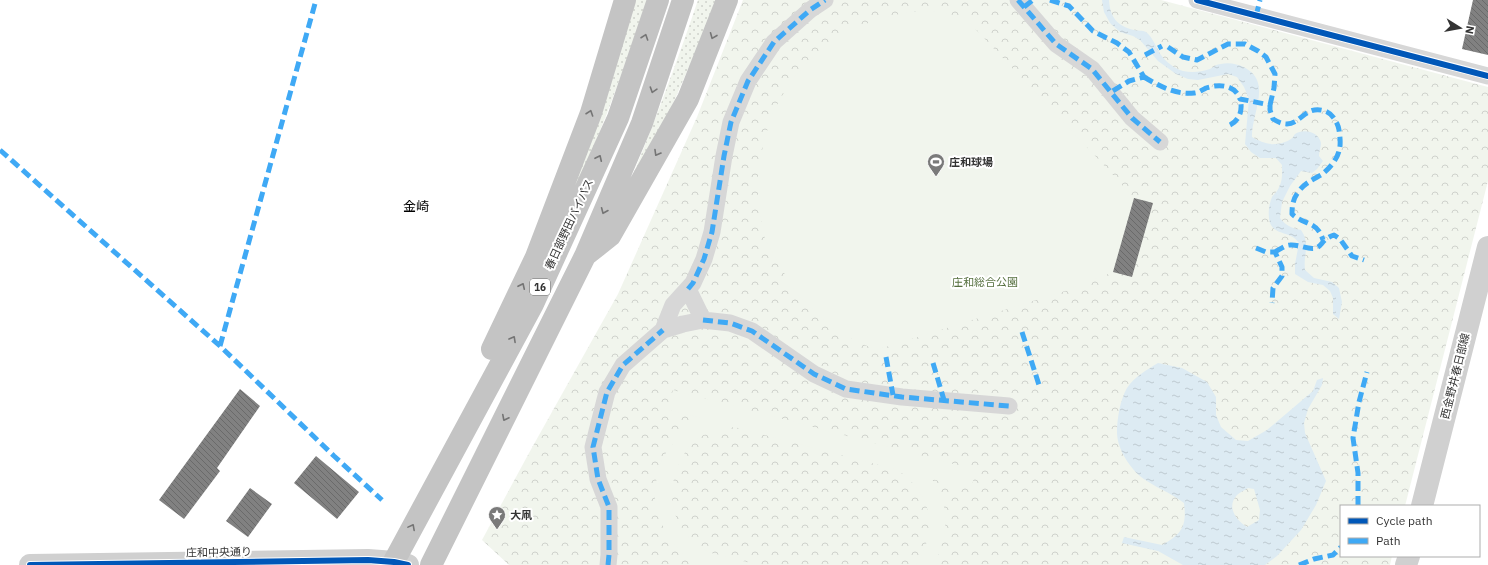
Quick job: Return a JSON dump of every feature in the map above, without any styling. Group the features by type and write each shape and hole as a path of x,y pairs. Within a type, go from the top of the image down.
{"highway":[{"name":"16","path":"453,451 462,414 536,257 591,113 625,0"},
{"name":"春日部野田バイパス","path":"398,564 453,451 533,304 614,125 658,0"},
{"name":"16","path":"431,565 585,256 642,123 683,0"},
{"name":"16","path":"585,256 610,236 688,99 727,0"}],"street":[{"path":"663,330 672,305 693,283 704,259 712,232 731,122 748,81 774,42 810,10 824,0"},
{"path":"1018,0 1056,44 1092,70 1132,118 1160,142"},
{"path":"1196,0 1488,76"},
{"name":"西金野井春日部線","path":"1422,505 1488,247"},
{"path":"688,289 703,320"},
{"path":"608,565 609,507 598,479 592,447 607,392 623,365 663,330 703,320 730,323 752,331 814,374 846,389 902,397 1009,406"},
{"name":"庄和中央通り","path":"30,565 338,560 398,564"}],"green space":[{"path":"633,0 647,0 624,69 579,181 545,253"},
{"path":"698,0 718,0 668,115 622,201 662,101"},
{"name":"庄和総合公園","path":"743,0 1161,0 1488,87 1488,181 1405,505 1340,505 1340,557 1392,557 1390,565 509,565 482,540 618,294 697,117"},
{"name":"庄和球場","path":"936,11 965,18 1134,198 1113,272 1065,291 876,350 837,332 795,292 765,239 758,203 758,171 764,141 773,112 791,80 816,54 848,30 886,17 909,12"},
{"path":"673,390 976,470 971,489 932,479 941,496 945,514 945,531 941,548 934,565 916,565 928,538 928,513 925,502 918,490 898,470 734,427 705,435 693,441 689,446 675,475 672,500 674,512 686,534 695,543 709,552 760,565 698,565 685,556 667,536 658,514 654,493 659,466 667,451 680,435 701,418 668,410"}],"water":[{"path":"1102,0 1109,0 1113,16 1119,23 1128,28 1145,31 1153,40 1163,57 1170,64 1183,71 1203,71 1226,63 1242,66 1251,72 1255,76 1259,86 1252,137 1267,143 1278,144 1290,140 1299,132 1307,131 1311,132 1320,139 1321,143 1319,156 1323,161 1312,173 1301,171 1290,186 1282,202 1280,218 1289,226 1301,230 1304,235 1306,240 1305,270 1314,278 1332,282 1339,288 1342,302 1339,319 1333,314 1333,298 1330,291 1323,285 1308,282 1295,274 1295,264 1299,243 1296,239 1277,231 1271,225 1269,219 1269,207 1272,197 1278,190 1281,182 1282,165 1276,158 1260,158 1251,152 1245,144 1249,99 1244,87 1237,77 1228,74 1198,80 1188,79 1176,74 1158,61 1140,40 1120,32 1110,23 1104,12"},
{"path":"1158,363 1182,368 1207,382 1216,397 1216,415 1221,427 1236,440 1248,441 1267,430 1313,391 1317,380 1323,378 1322,385 1308,409 1304,423 1305,433 1326,481 1316,505 1301,530 1277,556 1265,565 1183,565 1158,551 1122,543 1124,537 1162,545 1179,533 1185,518 1184,503 1138,475 1124,457 1117,438 1118,416 1127,388 1141,374","holes":["1248,488 1254,489 1260,510 1259,520 1247,527 1236,517 1232,509 1232,504 1237,495"]}],"building":[{"path":"1473,0 1488,0 1488,55 1462,49"},
{"path":"1134,198 1153,203 1132,277 1113,272"},
{"path":"240,389 260,406 217,468 220,471 184,519 159,500"},
{"path":"316,456 359,492 337,519 294,483"},
{"path":"250,488 272,504 248,537 226,521"}],"marked path":[{"path":"220,346 316,0"},
{"path":"688,289 693,283 704,259 712,232 731,122 748,81 774,42 810,10 825,0"},
{"path":"1018,0 1056,44 1092,69 1132,118 1160,142"},
{"path":"1024,7 1033,0"},
{"path":"1050,0 1069,6 1093,31 1117,43 1129,52 1144,77 1129,81 1111,92"},
{"path":"1256,16 1260,0"},
{"path":"1168,47 1183,57 1197,60 1228,44 1245,44 1258,51 1266,57 1275,74 1274,88 1270,105"},
{"path":"1145,55 1162,46"},
{"path":"1144,77 1162,87 1181,93 1196,93 1206,88 1226,86 1234,90 1240,99 1270,105 1273,119 1282,123 1289,124 1295,122 1310,111 1317,110 1328,112 1336,121 1339,130 1340,149 1334,161 1326,170 1301,188 1294,199 1292,211 1292,214 1297,218 1314,226 1323,240"},
{"path":"1230,125 1240,114 1240,99"},
{"path":"0,150 220,346 382,500"},
{"path":"1275,252 1288,245 1316,248 1320,246 1327,238 1334,235 1340,239 1352,256 1364,260"},
{"path":"1256,248 1266,252 1275,252 1282,267 1282,276 1273,288 1272,303"},
{"path":"703,320 730,323 752,331 814,374 846,389 902,397 1009,406"},
{"path":"608,565 609,507 598,479 593,447 607,392 623,365 663,330"},
{"path":"1022,332 1039,385"},
{"path":"886,357 893,395"},
{"path":"933,363 944,400"},
{"path":"1358,505 1358,473 1353,438 1359,402 1367,372"},
{"path":"1299,565 1314,559 1333,555 1340,548"}],"cycle path":[{"path":"1197,0 1488,76"},
{"path":"30,565 368,560 394,562 408,565"}],"place":[{"name":"庄和球場","path":"936,177"},
{"name":"大凧","path":"497,530"}],"district":[{"name":"金崎","path":"416,206"}]}
